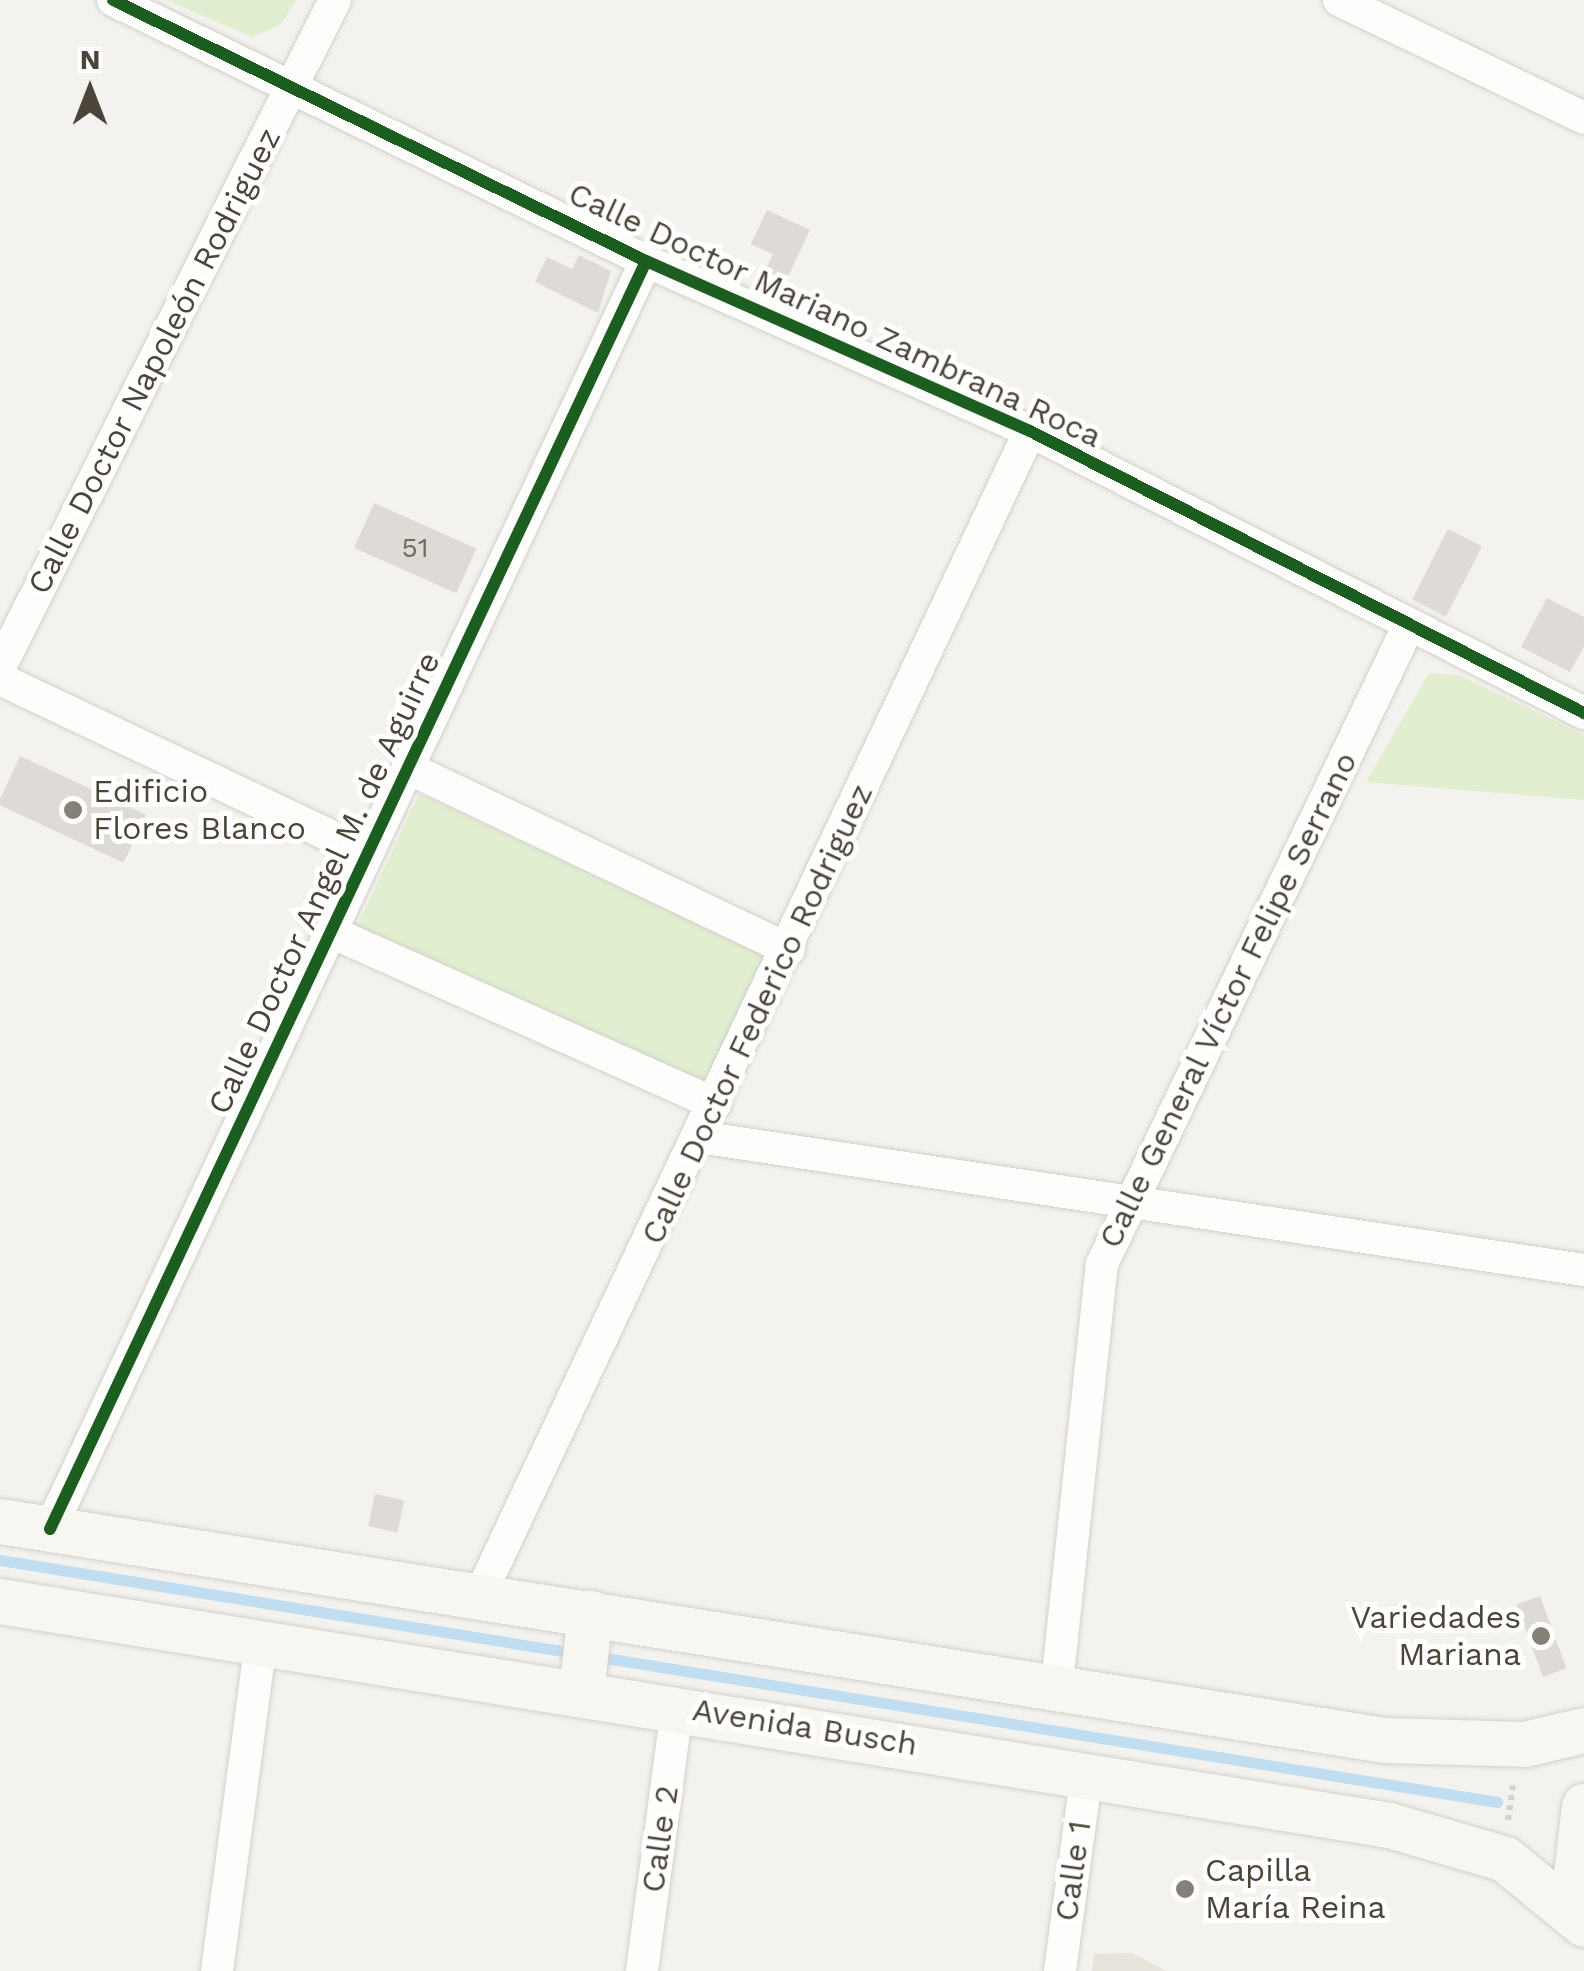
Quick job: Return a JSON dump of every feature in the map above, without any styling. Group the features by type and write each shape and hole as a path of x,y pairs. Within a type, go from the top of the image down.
{"main road":[{"path":"0,1521 480,1594 590,1616 1058,1684 1385,1740 1524,1744 1584,1730"},
{"name":"Avenida Busch","path":"0,1601 261,1642 583,1681 678,1708 1087,1772 1388,1826 1505,1859 1584,1924"},
{"path":"583,1681 590,1616"},
{"path":"1584,1806 1576,1874 1584,1901"}],"street":[{"name":"Calle Doctor Mariano Zambrana Roca","path":"113,0 646,260 1030,432 1408,628 1584,713"},
{"name":"Calle Doctor Napoleón Rodriguez","path":"0,668 335,0"},
{"path":"1339,0 1584,118"},
{"name":"Calle Doctor Angel M. de Aguirre","path":"50,1529 646,260"},
{"name":"Calle Doctor Federico Rodriguez","path":"480,1594 789,950 1030,432"},
{"name":"Calle General Víctor Felipe Serrano","path":"1058,1684 1102,1264 1122,1208 1408,628"},
{"path":"0,678 368,854"},
{"path":"408,768 789,950"},
{"path":"331,932 715,1104"},
{"path":"699,1138 1122,1208 1584,1270"},
{"path":"217,1971 261,1642"},
{"name":"Calle 2","path":"642,1971 678,1708"},
{"name":"Calle 1","path":"1060,1971 1087,1772"}],"path":[{"path":"1505,1859 1524,1744"}],"shaded area":[{"path":"1132,1953 1167,1971 1092,1971 1094,1954"}],"green space":[{"path":"166,0 297,0 280,25 252,37"},
{"path":"1429,673 1461,676 1584,735 1584,800 1366,782"},
{"path":"419,794 768,957 705,1092 356,929"}],"building":[{"path":"767,210 810,230 786,281 765,271 773,254 751,244"},
{"path":"579,255 611,271 598,313 535,282 547,257 572,269"},
{"path":"374,503 476,549 456,593 354,548"},
{"path":"1448,529 1482,546 1446,617 1412,599"},
{"path":"1547,598 1584,617 1584,646 1570,672 1521,647"},
{"name":"Edificio Flores Blanco","path":"20,756 146,815 124,863 0,805"},
{"path":"375,1494 404,1500 397,1533 368,1526"},
{"name":"Variedades Mariana","path":"1540,1596 1566,1668 1543,1677 1517,1605"}],"waterway":[{"path":"0,1560 574,1653"},
{"path":"593,1656 1497,1802"}],"cycle path":[{"path":"113,0 646,261 1030,431 1584,713"},
{"path":"50,1529 646,261"}],"place":[{"name":"Edificio Flores Blanco","path":"73,810"},
{"name":"Variedades Mariana","path":"1541,1636"},
{"name":"Capilla María Reina","path":"1185,1889"}]}
